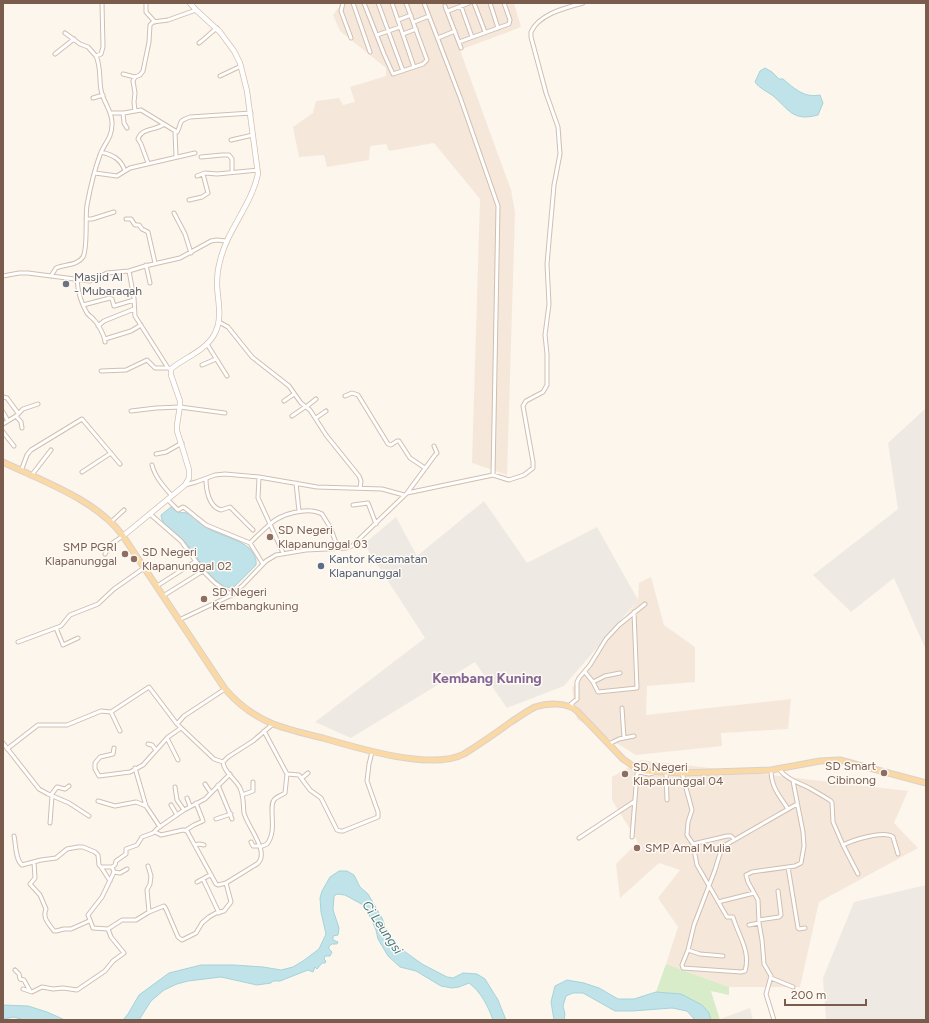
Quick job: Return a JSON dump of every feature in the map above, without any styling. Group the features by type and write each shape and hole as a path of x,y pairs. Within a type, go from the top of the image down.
{"main road":[{"path":"3,462 69,494 92,507 111,522 123,536 225,689 246,710 273,724 372,752 405,758 442,760 455,758 471,749 536,707 553,704 565,705 574,708 623,759 633,766 645,771 682,773 771,770 820,761 840,760 926,783"}],"street":[{"path":"96,56 101,54 103,47 102,3"},
{"path":"146,3 146,12 155,22"},
{"path":"101,371 126,370 147,360 155,368 169,368 207,344 214,336 219,322 217,285 218,270 226,241 256,183 258,170 247,91 241,66 234,51 217,28 190,3"},
{"path":"343,3 341,11 351,38"},
{"path":"352,3 370,52"},
{"path":"364,3 391,73 393,74 425,63 427,60 406,3"},
{"path":"378,3 403,71"},
{"path":"392,3 414,67"},
{"path":"424,3 460,97 498,206 493,475"},
{"path":"448,11 469,3"},
{"path":"474,3 485,32"},
{"path":"490,3 498,28"},
{"path":"459,42 498,28 510,22 504,3"},
{"path":"185,484 206,479 215,475 225,474 259,477 317,487 382,489 405,494 493,475 510,480 524,475 533,468 523,404 543,392 547,384 545,334 549,304 547,259 552,203 560,148 558,128 546,93 531,32 542,20 551,14 582,3"},
{"path":"445,6 461,48"},
{"path":"461,6 472,37"},
{"path":"123,74 135,77 140,75 143,71 149,42 150,24 174,18 196,10"},
{"path":"398,20 411,15"},
{"path":"414,22 429,16"},
{"path":"199,43 217,28"},
{"path":"377,35 400,28"},
{"path":"403,34 416,29"},
{"path":"438,38 455,31"},
{"path":"51,276 56,268 77,263 84,255 86,244 87,206 101,152 110,138 112,125 110,113 101,88 98,61 96,56 88,47 80,44 65,33"},
{"path":"55,54 74,40"},
{"path":"220,76 241,66"},
{"path":"135,77 133,81 135,92 135,111"},
{"path":"93,98 103,95"},
{"path":"110,113 123,113 141,110 175,131"},
{"path":"123,113 124,122 127,128"},
{"path":"176,157 175,131 178,130 180,122 190,117 250,113"},
{"path":"148,163 138,139 143,132 157,128 164,124"},
{"path":"231,140 253,135"},
{"path":"101,152 112,155 121,162 124,171"},
{"path":"95,173 115,176 130,168 195,153"},
{"path":"201,157 229,155 232,159 232,172"},
{"path":"197,176 209,173 215,175 258,170"},
{"path":"189,200 202,197 208,192 203,174"},
{"path":"86,219 94,219 114,212"},
{"path":"174,214 185,234 191,253"},
{"path":"126,219 131,219 135,225 139,225 142,229 148,232 155,263"},
{"path":"3,276 18,273 90,281 107,273 129,272 146,265 174,260 191,253 211,241 226,241"},
{"path":"146,265 150,283"},
{"path":"105,554 111,544 170,498 185,484 188,478 188,470 182,443 178,436 177,425 180,407 179,395 169,368 146,336 135,316 129,272"},
{"path":"77,280 79,294 83,305 88,314 95,320 105,341 131,331 141,325"},
{"path":"83,305 111,297 114,306 134,300"},
{"path":"98,326 104,321 134,309"},
{"path":"219,322 224,323 252,357 287,384 301,403 310,410 326,435 360,479 360,488"},
{"path":"207,344 227,376"},
{"path":"202,366 216,359"},
{"path":"345,396 353,393 358,395 387,442 392,445 399,441 410,458 425,468"},
{"path":"284,401 294,394"},
{"path":"3,397 8,400 21,422 22,428"},
{"path":"292,416 316,399"},
{"path":"3,424 23,409 38,404"},
{"path":"131,410 180,407 196,410 209,410 215,413 225,413"},
{"path":"316,418 326,411"},
{"path":"3,412 8,421"},
{"path":"21,471 28,453 31,450 82,419 120,464"},
{"path":"3,432 14,446"},
{"path":"156,454 166,452 182,443"},
{"path":"179,620 232,594 271,557 283,553 346,548 352,546 405,494 437,452 434,446"},
{"path":"31,476 51,450"},
{"path":"82,472 111,453"},
{"path":"152,465 153,471 157,478 178,510 183,507 206,525 250,543 263,564"},
{"path":"259,477 258,498 283,553"},
{"path":"206,479 208,493 217,508 221,510 230,507 253,530"},
{"path":"296,483 299,511"},
{"path":"353,505 368,503 376,524"},
{"path":"111,522 124,510"},
{"path":"250,543 270,524 280,517 299,511 311,511 322,514 325,517 338,548"},
{"path":"150,514 181,541 203,571 215,583 232,594"},
{"path":"156,586 196,561"},
{"path":"18,642 56,628 62,625 70,615 98,604 114,589 144,568"},
{"path":"163,596 203,571"},
{"path":"574,708 571,704 578,699 578,680 609,635 645,604"},
{"path":"584,672 593,682 598,692 637,688 634,612"},
{"path":"56,628 63,646 78,638"},
{"path":"593,682 605,676 620,674"},
{"path":"7,749 38,725 67,725 99,712 111,712 149,687 177,724 214,759 224,762"},
{"path":"177,724 184,716 225,689"},
{"path":"622,708 624,738"},
{"path":"111,712 120,731"},
{"path":"186,830 217,885 226,883 260,862 260,847 245,814 240,787 225,769 224,762 228,757 253,741 273,724"},
{"path":"114,748 113,754 100,757 95,763 95,769 99,776 130,772 143,765 167,738 181,728"},
{"path":"251,842 253,846 260,847 267,844 271,837 273,824 273,803 275,798 285,793 287,774 264,731"},
{"path":"609,744 634,736"},
{"path":"167,738 178,760"},
{"path":"3,743 39,789 69,803 89,816"},
{"path":"148,744 152,745 156,750"},
{"path":"287,774 297,774 302,778 310,790 322,799 337,830 340,832 378,817 378,812 367,781 372,752"},
{"path":"136,768 146,806 160,827"},
{"path":"779,769 784,775 793,781 811,789 831,801 833,822 858,874"},
{"path":"771,770 771,779 774,787 788,809"},
{"path":"632,837 637,774 639,772 649,774 656,772"},
{"path":"302,778 308,773"},
{"path":"666,773 667,800"},
{"path":"682,773 692,810 688,822 687,835 693,844 696,861 709,886 727,917 733,917 746,948 745,971 683,968 682,965 688,950 694,925 709,886 722,847 797,804"},
{"path":"112,867 116,861 126,854 126,849 137,845 144,837 155,832 190,806 205,799 230,774"},
{"path":"774,1020 766,994 771,974 764,964 758,900 748,882 746,875 801,863 803,856 803,832 793,781"},
{"path":"242,795 253,791 253,782"},
{"path":"206,784 211,793"},
{"path":"218,785 232,819"},
{"path":"50,823 52,795 57,788 65,789 69,786"},
{"path":"175,787 177,800 184,810"},
{"path":"187,798 190,806"},
{"path":"98,801 115,806 136,802 146,806"},
{"path":"579,838 635,801"},
{"path":"155,832 160,835 186,830 203,821 196,803"},
{"path":"171,805 177,815"},
{"path":"216,818 231,814"},
{"path":"843,845 850,841 886,834 892,837 898,854"},
{"path":"14,836 20,863 24,865 56,858 64,851 71,848 83,847 97,853 99,865 110,881"},
{"path":"693,844 727,836 731,836 734,839"},
{"path":"195,845 204,845"},
{"path":"34,862 34,878 30,884 40,895 46,909 44,916 54,931 56,932 64,929 71,929 89,921"},
{"path":"148,866 151,876 150,884 146,890 149,912"},
{"path":"101,867 112,867"},
{"path":"112,867 114,872 102,897 88,914 89,921 94,929 108,930 122,920 136,920 161,906 165,908 178,938 181,940 194,934 202,922 215,914 224,911 231,902 226,883"},
{"path":"788,867 798,928 805,928"},
{"path":"114,872 120,873 127,869"},
{"path":"197,882 210,875"},
{"path":"203,879 219,913"},
{"path":"749,925 781,915 778,891"},
{"path":"718,902 754,893"},
{"path":"23,989 30,992 42,987 77,990 105,971 113,961 124,953 108,930"},
{"path":"688,950 700,954 723,956"},
{"path":"15,970 20,979 24,980 30,992"},
{"path":"771,978 793,987"}],"shaded area":[{"path":"340,3 514,3 521,27 460,50 511,190 515,212 507,475 472,463 480,199 434,143 389,151 386,144 370,146 369,160 327,167 324,155 299,157 293,127 313,113 316,101 339,98 343,105 355,102 350,87 386,76 386,68 340,31 333,15"},
{"path":"926,408 926,650 894,578 851,612 813,575 898,509 888,443"},
{"path":"484,501 527,563 597,527 638,600 564,686 507,708 475,662 351,738 315,722 425,638 364,544 396,517 417,556"},
{"path":"651,577 664,625 695,647 695,682 647,686 646,715 791,699 788,729 721,733 722,746 636,755 577,719 572,688 638,600 639,583"},
{"path":"641,760 908,791 894,823 918,848 819,902 800,987 729,987 666,964 678,927 658,898 680,870 659,863 620,898 616,864 638,842 612,800 612,777"},
{"path":"926,885 926,1020 826,1020 823,978 854,902"},
{"path":"750,1008 753,1020 720,1020 720,1019"}],"green space":[{"path":"666,964 729,987 729,995 711,991 720,1020 711,1020 709,1013 681,994 656,992"}],"water":[{"path":"765,68 779,79 783,79 804,94 814,96 820,95 823,103 818,115 802,117 792,113 772,95 758,86 755,82 760,71"},
{"path":"171,507 179,513 187,513 191,515 207,528 245,545 254,556 256,565 234,587 226,587 221,584 204,568 183,540 163,522 161,515"},
{"name":"Ci Leungsi","path":"339,871 347,871 354,875 360,887 368,894 382,918 386,929 397,946 422,964 447,977 453,978 463,973 477,974 485,979 498,1000 506,1020 493,1020 484,1000 469,983 452,988 441,986 416,971 400,967 388,956 378,939 376,930 365,906 345,895 337,894 334,896 333,910 339,928 338,935 333,936 333,940 338,942 337,944 332,944 329,946 329,949 332,952 330,956 325,956 325,963 322,963 317,969 315,967 313,972 308,970 280,981 257,985 221,977 188,981 164,990 151,1001 139,1020 123,1020 139,995 169,973 201,965 234,965 281,970 293,967 303,961 319,949 326,934 321,912 320,898 322,891 330,877"},
{"path":"567,980 584,983 599,988 618,999 634,999 656,992 681,994 702,1005 709,1013 711,1020 695,1020 687,1011 672,1008 615,1011 583,993 573,993 566,996 563,1006 565,1014 564,1020 554,1020 551,1002 555,986"},
{"path":"3,1005 28,1006 65,1020 24,1020 14,1017 3,1019"}],"place":[{"name":"Masjid Al - Mubaraqah","path":"66,284"},
{"name":"SD Negeri Klapanunggal 03","path":"270,537"},
{"name":"SMP PGRI Klapanunggal","path":"125,554"},
{"name":"SD Negeri Klapanunggal 02","path":"134,559"},
{"name":"Kantor Kecamatan Klapanunggal","path":"321,566"},
{"name":"SD Negeri Kembangkuning","path":"204,599"},
{"name":"SD Smart Cibinong","path":"884,773"},
{"name":"SD Negeri Klapanunggal 04","path":"625,774"},
{"name":"SMP Amal Mulia","path":"637,848"}],"district":[{"name":"Kembang Kuning","path":"487,678"}]}
